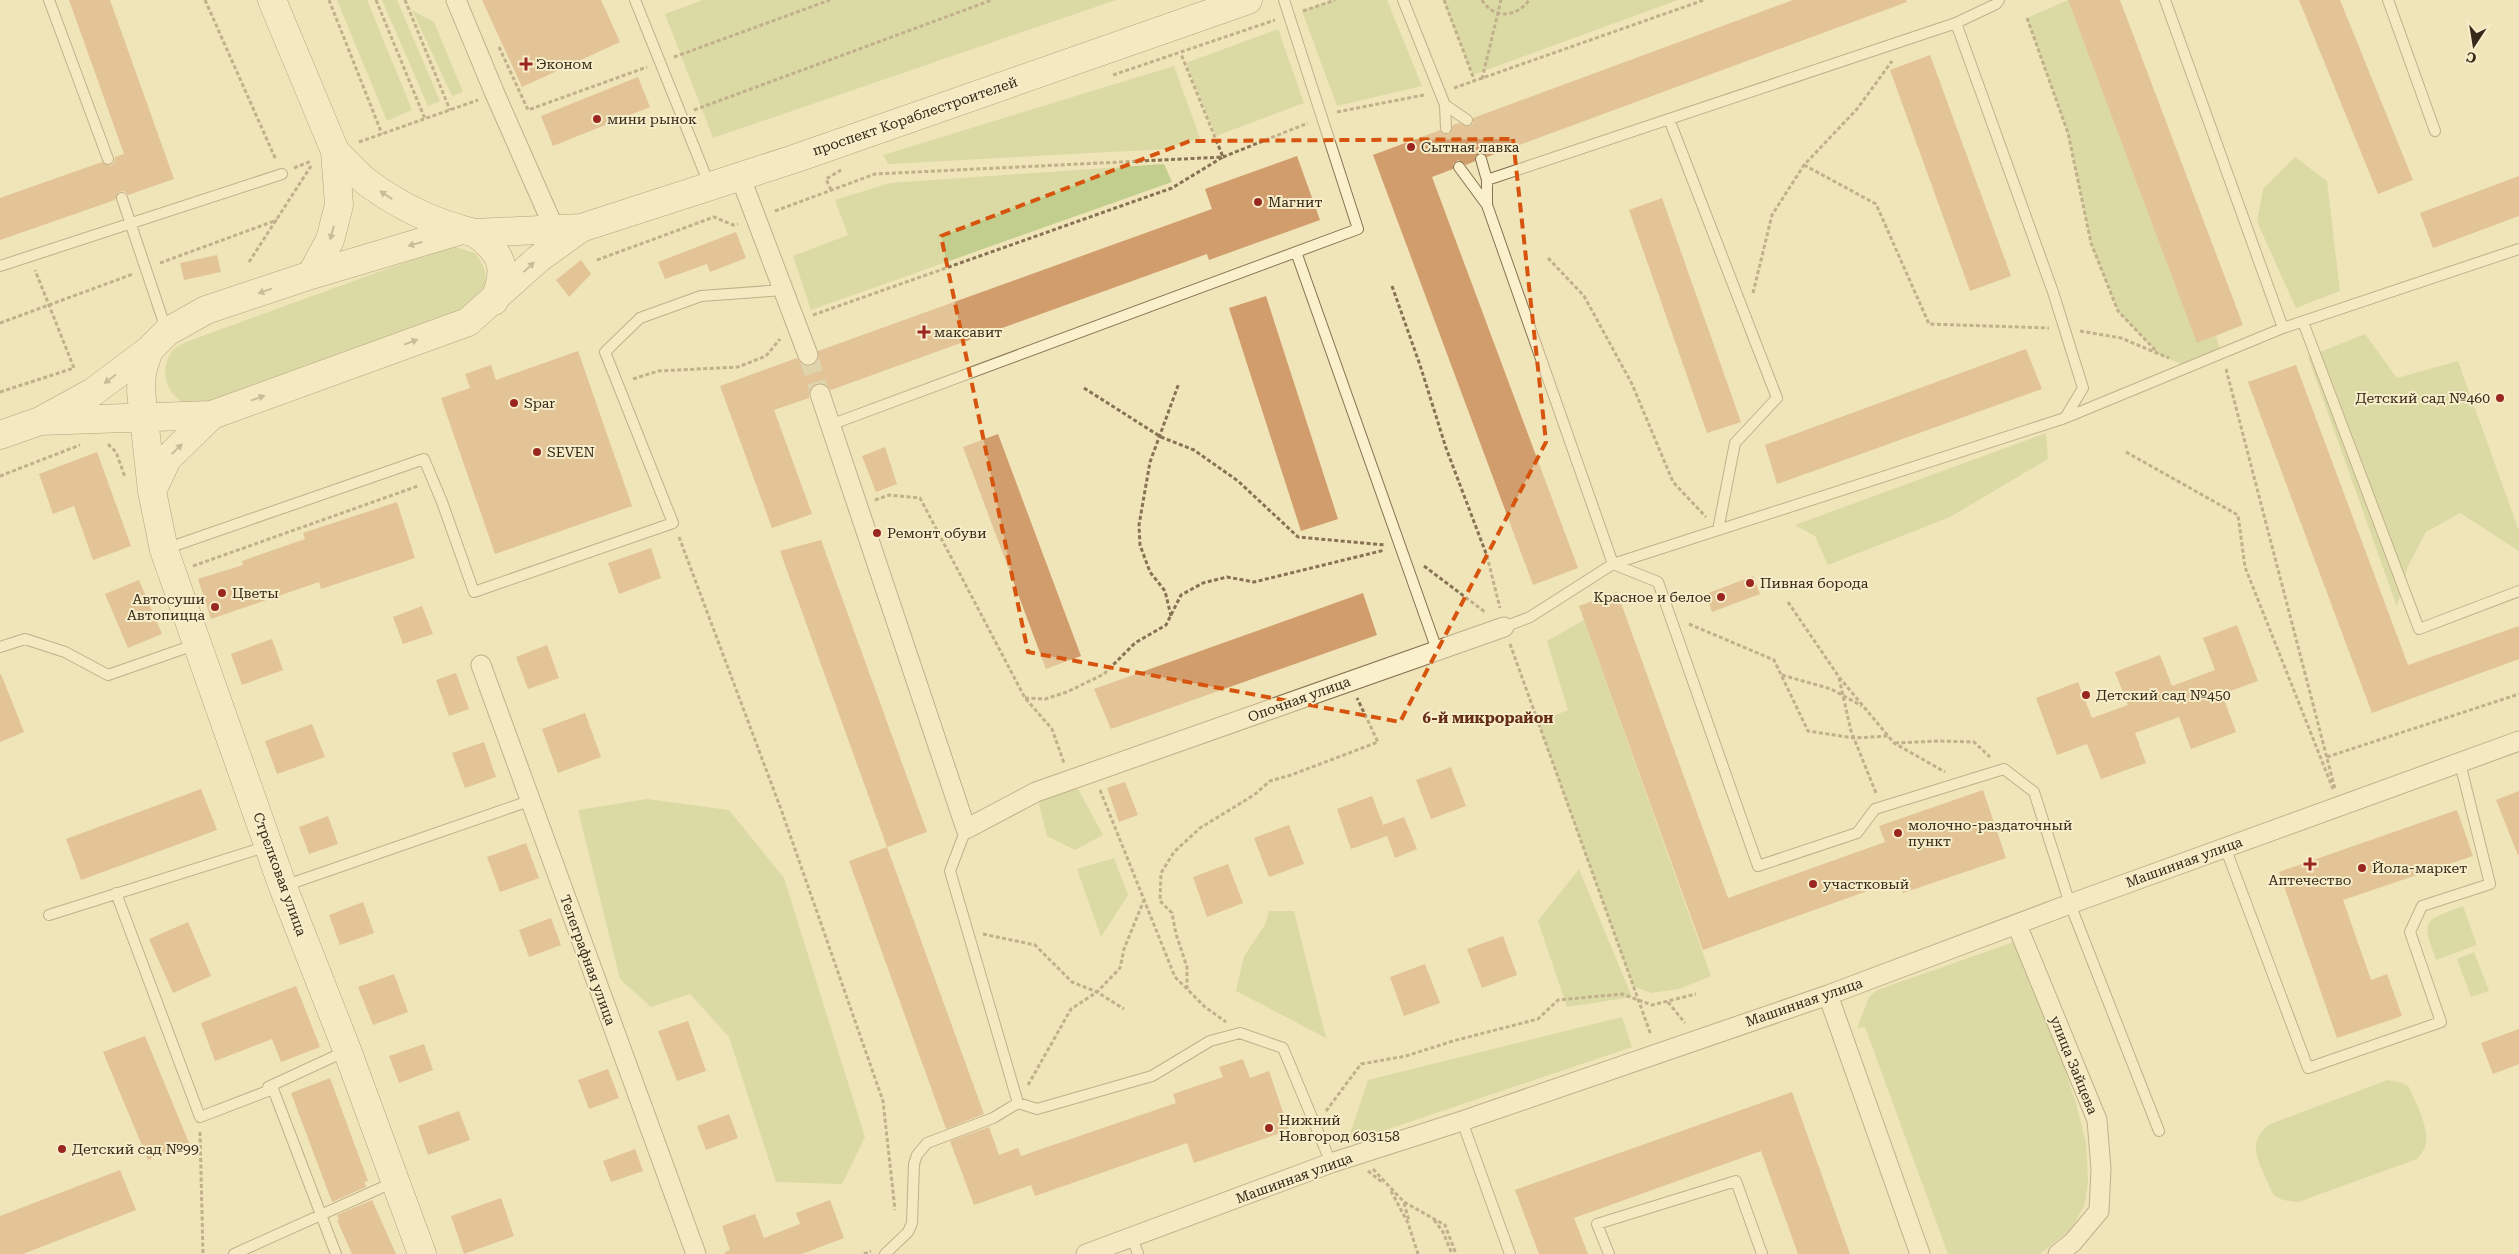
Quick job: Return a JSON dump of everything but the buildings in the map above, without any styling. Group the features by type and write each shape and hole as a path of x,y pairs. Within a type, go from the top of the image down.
{"main road":[{"path":"272,0 335,151 339,205 330,240 311,275"},
{"name":"проспект Кораблестроителей","path":"568,229 740,176 1248,0"},
{"path":"335,151 366,182 406,208 469,232 490,244 499,259 502,282 494,301"},
{"path":"0,435 40,421 94,392 158,341 206,310 311,275 469,232 568,229"},
{"path":"40,421 212,415 468,322 494,301 568,229"},
{"name":"Стрелковая улица","path":"158,341 142,371 143,416 152,491 168,562 283,887 347,1050 422,1254"},
{"path":"152,491 167,459 212,415"}],"street":[{"path":"456,0 495,94 568,229"},
{"path":"740,176 808,355"},
{"path":"820,394 966,829"},
{"name":"Опочная улица","path":"966,829 1036,792 1504,626"},
{"name":"Телеграфная улица","path":"481,665 529,801 696,1254"},
{"name":"Машинная улица","path":"1086,1254 1135,1245 1331,1163 1359,1159 1462,1120 1828,995 2339,805 2519,741"},
{"name":"улица Зайцева","path":"2017,925 2097,1120 2102,1169 2099,1211 2073,1242 2058,1254"},
{"path":"1828,995 1920,1254"}],"lane":[{"path":"49,0 108,160"},
{"path":"635,0 662,62 710,185"},
{"path":"830,425 1358,229 1284,0"},
{"path":"1403,0 1445,105 1446,128"},
{"path":"1487,180 1956,23 1996,4 1999,0"},
{"path":"2165,0 2283,328"},
{"path":"2388,0 2435,131"},
{"path":"1956,23 2064,328 2083,388 2065,418"},
{"path":"1445,105 1467,120"},
{"path":"1669,119 1777,398 1735,443 1718,530"},
{"path":"1481,159 1487,180 1487,205"},
{"path":"1459,167 1487,205 1613,564 1658,582 1758,866 1857,833 1875,809 2004,769 2034,792 2070,904 2159,1131"},
{"path":"0,266 130,222 282,174"},
{"path":"122,198 130,222 158,341"},
{"path":"1504,626 1530,617 1613,564 2065,418 2283,328 2519,249"},
{"path":"1296,252 1437,650"},
{"path":"168,562 424,459 474,592 673,523 605,352 640,318 701,296 783,290"},
{"path":"2303,322 2419,628 2519,591"},
{"path":"0,647 25,639 65,652 108,676 197,643"},
{"path":"2225,847 2308,1068 2441,1022 2410,932 2422,906 2490,884 2460,762"},
{"path":"283,887 529,801"},
{"path":"966,829 950,871 1018,1103"},
{"path":"49,915 269,846"},
{"path":"116,893 200,1116 274,1089 336,1254"},
{"path":"885,1254 908,1232 912,1222 914,1164 917,1155 927,1143 994,1118 1018,1103 1037,1109 1152,1076 1210,1041 1240,1033 1283,1048 1331,1163"},
{"path":"268,1087 347,1050"},
{"path":"1462,1120 1510,1254"},
{"path":"234,1254 395,1181"},
{"path":"1609,1254 1597,1224 1736,1181 1762,1254"}],"path":[{"path":"206,0 282,174 316,159 249,262"},
{"path":"329,0 382,134"},
{"path":"376,0 424,119"},
{"path":"405,0 450,110"},
{"path":"516,86 528,110 830,0"},
{"path":"682,114 992,0"},
{"path":"1223,156 1181,54 1335,0"},
{"path":"1444,0 1475,82"},
{"path":"1482,0 1490,9 1498,14 1516,12 1523,8 1529,0"},
{"path":"1482,80 1502,0"},
{"path":"618,383 658,371 738,367 766,356 796,321 1172,188 1223,156 1339,111 1439,92 1482,80 1704,0"},
{"path":"2027,18 2068,133 2091,243 2118,311 2160,355"},
{"path":"1747,319 1772,215 1804,165 1857,109 1907,40"},
{"path":"335,151 495,94"},
{"path":"597,260 714,217 733,225 875,174 1223,156"},
{"path":"1804,165 1876,204 1929,324 2064,328 2121,338 2189,367"},
{"path":"0,392 74,368 29,256"},
{"path":"1548,258 1584,296 1632,384 1672,482 1718,530"},
{"path":"1392,286 1420,365 1446,448 1488,556 1504,626 1658,1053"},
{"path":"2222,354 2339,805"},
{"path":"1171,616 1165,591 1150,572 1140,545 1139,525 1150,462 1161,437 1179,383"},
{"path":"1084,388 1161,437 1194,450 1238,481 1298,536 1400,546 1449,587 1504,626"},
{"path":"106,442 116,452 125,479"},
{"path":"0,476 82,444"},
{"path":"2126,452 2238,515 2246,567 2339,805"},
{"path":"168,562 433,481"},
{"path":"857,506 889,495 920,498 1025,698 1052,729 1071,780"},
{"path":"673,523 782,812 883,1101 897,1227 895,1243"},
{"path":"1025,698 1045,700 1067,692 1104,674 1135,643 1166,625 1181,595 1203,583 1227,577 1254,582 1400,546"},
{"path":"1788,602 1839,676 1894,743 1962,782"},
{"path":"1686,623 1774,660 1808,731 1854,738 1888,736"},
{"path":"1781,675 1831,689 1864,707"},
{"path":"1839,676 1854,738 1882,807"},
{"path":"1187,989 1187,967 1176,934 1172,913 1160,901 1161,873 1174,852 1200,828 1254,795 1270,781 1378,742 1349,681"},
{"path":"2326,757 2519,694"},
{"path":"1894,743 1974,742 2004,769"},
{"path":"1093,772 1175,977 1205,1007 1240,1033"},
{"path":"1018,1103 1072,1009 1097,992 1120,968 1124,949 1144,900"},
{"path":"968,933 993,935 1035,945 1072,982 1097,992 1124,1008"},
{"path":"1315,1125 1361,1064 1406,1056 1453,1040 1538,1019 1558,1000 1622,994 1652,1005 1696,994"},
{"path":"1668,1002 1688,1027 1702,1038"},
{"path":"200,1116 203,1254"},
{"path":"1359,1159 1389,1188 1435,1221 1452,1254"},
{"path":"1359,1159 1404,1202 1445,1225 1456,1254"},
{"path":"1389,1188 1408,1223 1418,1254"},
{"path":"1404,1202 1418,1254"}],"highlighted area":[{"path":"1513,139 1546,442 1400,722 1028,652 941,236 1190,141"}],"green space":[{"path":"337,0 367,0 412,110 387,121"},
{"path":"382,0 397,0 440,101 428,106"},
{"path":"703,0 1116,0 713,138 665,14"},
{"path":"1333,0 1387,0 1422,86 1337,106 1302,11"},
{"path":"1443,0 1678,0 1473,75"},
{"path":"2068,0 2198,342 2216,336 2222,354 2189,367 2160,355 2118,311 2091,243 2068,133 2027,18"},
{"path":"412,10 434,22 463,92 452,96"},
{"path":"1278,29 1304,103 1216,136 1186,63"},
{"path":"1174,66 1200,138 1167,149 888,164 883,155"},
{"path":"2295,157 2327,181 2340,291 2296,308 2257,222 2263,189"},
{"path":"1164,164 1172,182 811,310 793,256 848,235 835,200 890,183"},
{"path":"455,247 475,253 485,270 485,285 478,298 465,312 212,404 195,405 185,403 173,394 169,387 166,380 166,364 173,350 186,342 444,248"},
{"path":"2365,334 2397,378 2458,361 2519,531 2519,551 2460,513 2426,532 2408,566 2397,607 2308,357"},
{"path":"2046,433 2048,459 1950,517 1828,565 1815,536 1795,525"},
{"path":"1584,620 1711,976 1679,989 1651,993 1633,986 1538,722 1568,710 1547,641"},
{"path":"1078,789 1103,835 1075,850 1047,836 1036,792"},
{"path":"647,799 729,810 784,878 865,1137 842,1184 776,1182 729,1037 690,994 651,1007 620,979 578,810"},
{"path":"1114,858 1128,895 1101,937 1077,869"},
{"path":"1579,869 1632,997 1567,1007 1538,921"},
{"path":"2463,906 2477,945 2436,960 2428,936 2427,929 2429,923 2440,915"},
{"path":"1269,911 1294,911 1326,1038 1236,991 1244,956 1265,925"},
{"path":"2014,942 2063,1063 2077,1107 2086,1143 2088,1181 2085,1204 2072,1228 2040,1254 1948,1254 1865,1027 1857,1028 1869,997 1877,990"},
{"path":"2474,952 2489,991 2471,997 2457,959"},
{"path":"1622,1017 1632,1047 1347,1143 1368,1080"},
{"path":"2388,1080 2403,1083 2409,1087 2421,1115 2426,1134 2426,1143 2417,1159 2298,1202 2283,1200 2274,1195 2257,1157 2256,1144 2258,1137 2263,1131 2270,1124"}],"tunnel":[{"path":"808,355 820,394"}],"place":[{"name":"Эконом","path":"526,64"},
{"name":"мини рынок","path":"597,119"},
{"name":"Сытная лавка","path":"1411,147"},
{"name":"Магнит","path":"1258,202"},
{"name":"максавит","path":"924,332"},
{"name":"Детский сад №460","path":"2500,398"},
{"name":"Spar","path":"514,403"},
{"name":"SEVEN","path":"537,452"},
{"name":"Ремонт обуви","path":"877,533"},
{"name":"Пивная борода","path":"1750,583"},
{"name":"Цветы","path":"222,593"},
{"name":"Красное и белое","path":"1721,597"},
{"name":"Автосуши Автопицца","path":"215,607"},
{"name":"Детский сад №450","path":"2086,695"},
{"name":"молочно-раздаточный пункт","path":"1898,833"},
{"name":"Аптечество","path":"2310,864"},
{"name":"Йола-маркет","path":"2362,868"},
{"name":"участковый","path":"1813,884"},
{"name":"Нижний Новгород 603158","path":"1269,1128"},
{"name":"Детский сад №99","path":"62,1149"}],"district":[{"name":"6-й микрорайон","path":"1488,718"}]}
